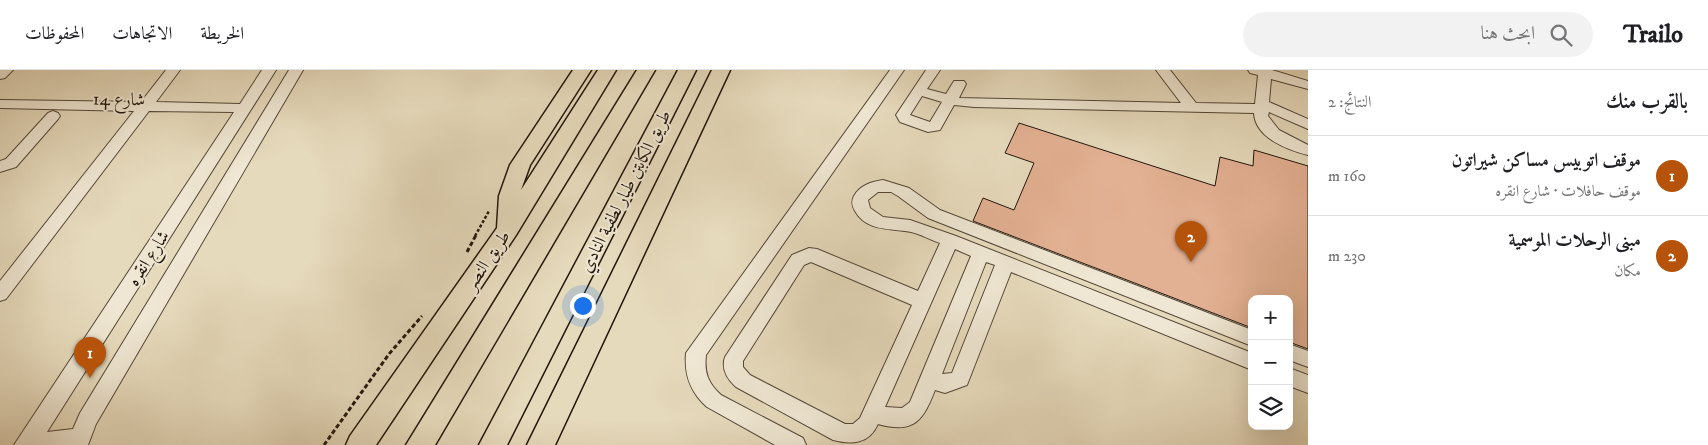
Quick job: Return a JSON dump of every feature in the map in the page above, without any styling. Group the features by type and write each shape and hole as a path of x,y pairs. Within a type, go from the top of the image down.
{"main road":[{"path":"508,229 507,209 514,178 520,165 582,70"},
{"name":"طريق النصر","path":"360,445 508,229 607,70"},
{"name":"طريق النصر","path":"420,445 646,70"},
{"path":"683,78 698,70"},
{"name":"طريق الكابتن طيار لطفية النادي","path":"541,445 721,70"},
{"name":"طريق الكابتن طيار لطفية النادي","path":"493,445 683,78"}],"street":[{"path":"0,75 6,70"},
{"path":"0,294 173,70"},
{"name":"شارع انقره","path":"28,441 269,70"},
{"name":"شارع انقره","path":"78,441 86,420 296,70"},
{"path":"795,445 714,401 704,392 695,375 696,353 898,70"},
{"path":"933,70 903,116 908,120 928,128 936,126 959,84"},
{"path":"1163,70 1191,107"},
{"path":"1262,71 1285,70"},
{"path":"1262,71 1308,85"},
{"path":"1262,71 1263,122 1284,140 1308,150"},
{"path":"919,91 950,100 974,103 1262,107 1308,124"},
{"name":"شارع 14","path":"0,104 140,112 241,113"},
{"name":"شارع 14","path":"0,116 53,116 140,112"},
{"path":"0,167 12,163 53,116"},
{"path":"1248,336 934,214 918,205 901,190 877,186 870,188 861,196 860,201 864,212 877,221 912,227 950,240 1248,360"},
{"path":"922,301 817,256 809,255 798,260 732,362 736,375 743,381 841,433 850,435 862,431 871,413 950,240"},
{"path":"871,413 889,419 907,418 918,408 981,253"},
{"path":"930,380 945,384 960,379 1005,263"},
{"path":"964,294 989,305"},
{"path":"1293,354 1308,360"},
{"path":"1293,378 1308,384"},
{"path":"28,441 50,445 78,441"}],"path":[{"path":"466,254 491,208"},
{"path":"324,445 388,354 428,310"}],"building":[{"path":"1019,123 1215,186 1220,157 1253,166 1254,150 1308,166 1308,349 1293,343 1293,295 1248,295 1248,326 973,221 983,198 1014,210 1034,163 1005,153"}],"place":[{"name":"مبنى الرحلات الموسمية","path":"1191,262"},
{"name":"موقف اتوبيس مساكن شيراتون","path":"90,378"}]}
